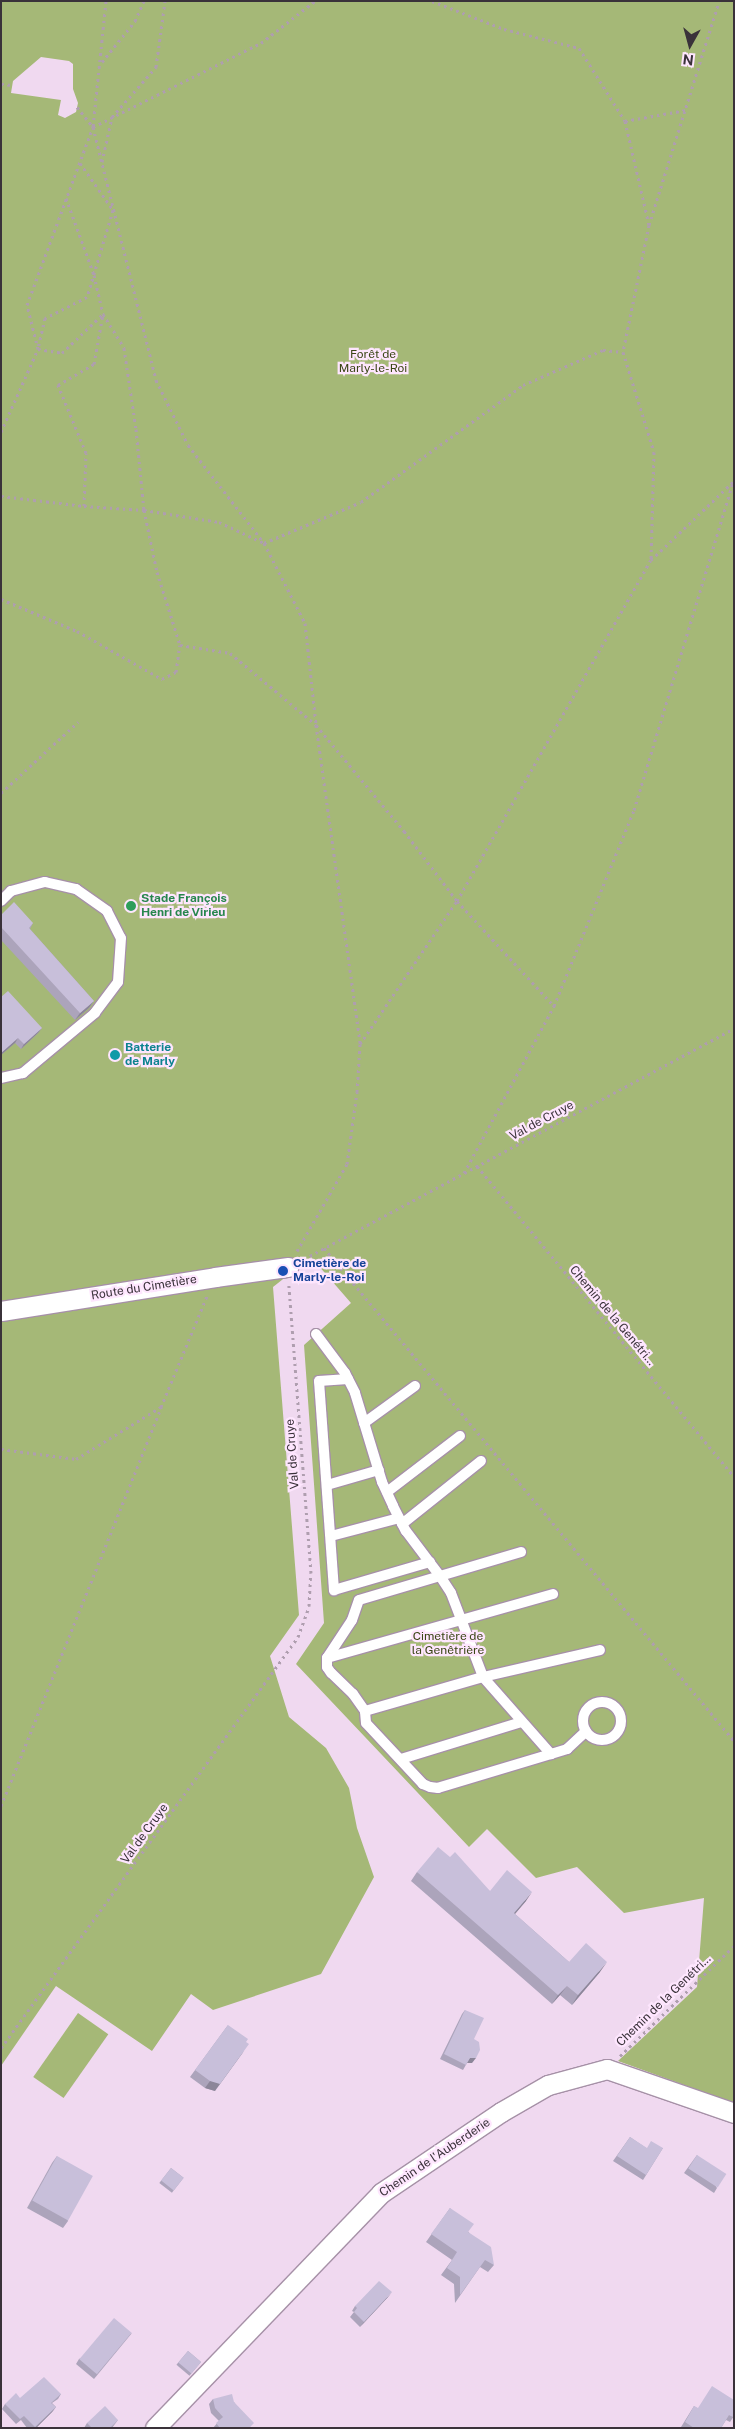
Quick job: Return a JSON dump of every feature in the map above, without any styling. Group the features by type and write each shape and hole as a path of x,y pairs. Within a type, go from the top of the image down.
{"street":[{"name":"Route du Cimetière","path":"1,1311 215,1276 288,1267"},
{"path":"607,2069 734,2112"},
{"name":"Chemin de l'Auberderie","path":"155,2428 380,2193 501,2112 548,2085 607,2069"}],"lane":[{"path":"1,901 11,891 45,882 76,889 107,911 121,938 118,982 95,1013 23,1073 1,1078"},
{"path":"316,1334 348,1379 387,1492 401,1521 440,1576 463,1620 483,1677 551,1754"},
{"path":"348,1379 320,1381 334,1590 430,1562"},
{"path":"364,1423 415,1386"},
{"path":"387,1492 460,1436"},
{"path":"331,1536 401,1521 481,1461"},
{"path":"327,1485 378,1470"},
{"path":"521,1552 358,1600 352,1620 327,1658 326,1667 353,1694 365,1711 366,1722 423,1784 438,1788 567,1749 586,1732"},
{"path":"327,1658 553,1594"},
{"path":"365,1711 483,1677 600,1650"},
{"path":"401,1759 521,1722"}],"path":[{"path":"38,349 27,305 93,127 106,1"},
{"path":"101,62 135,21 144,1"},
{"path":"102,163 112,118 156,67 165,1"},
{"path":"93,127 261,43 315,1"},
{"path":"432,1 504,29 579,48 625,121 649,225"},
{"path":"651,560 654,452 623,352 649,225 719,1"},
{"path":"1,84 12,85"},
{"path":"77,107 93,127 156,380 188,445 264,543 306,623 316,725 360,1044 357,1092 347,1164 288,1267"},
{"path":"625,121 686,110"},
{"path":"80,163 113,210"},
{"path":"1,599 77,631 162,679 176,672 180,645 157,572 144,510 136,429 124,348 103,314 94,275 66,198"},
{"path":"1,432 38,349 45,318 87,297 113,210"},
{"path":"38,349 62,353 103,314"},
{"path":"84,506 86,453 58,385 94,364 103,314"},
{"path":"1,496 84,506 144,510 219,522 264,543 361,502 524,385 603,350 623,352"},
{"path":"360,1044 457,901 651,560 733,481"},
{"path":"464,1173 554,1006 634,810 733,481"},
{"path":"180,645 230,653 316,725 404,831 457,901 554,1006"},
{"path":"1,793 78,722"},
{"name":"Val de Cruye","path":"1,2048 298,1637 309,1606 311,1573 288,1267 734,1028"},
{"name":"Chemin de la Genétri...","path":"477,1166 734,1476"},
{"path":"324,1248 734,1741"},
{"path":"1,1806 215,1276"},
{"path":"1,1449 76,1459 161,1407"},
{"name":"Chemin de la Genétri...","path":"607,2069 734,1946"}],"green space":[{"name":"Forêt de Marly-le-Roi","path":"1,1 734,1 734,2103 618,2061 697,1987 704,1898 624,1913 577,1867 536,1878 487,1829 469,1847 296,1664 324,1623 304,1345 351,1303 311,1257 273,1287 299,1615 270,1656 289,1717 326,1748 349,1788 357,1828 374,1877 321,1974 213,2010 191,1994 152,2051 56,1986 1,2066","holes":["41,57 69,61 73,64 73,89 78,103 76,112 65,118 58,115 61,100 11,93 13,81"]},
{"path":"78,2013 108,2034 64,2098 33,2077"}],"building":[{"path":"14,902 33,923 29,928 94,1001 80,1013 1,927 1,915"},
{"path":"8,991 42,1028 24,1044 18,1038 1,1053 1,997"},
{"path":"438,1847 450,1857 455,1852 490,1891 507,1870 532,1892 514,1913 569,1962 586,1943 607,1962 578,1995 567,1986 558,1995 417,1872"},
{"path":"465,2010 484,2018 474,2039 479,2042 480,2050 476,2058 470,2058 466,2065 444,2054"},
{"path":"228,2025 248,2039 246,2042 249,2044 220,2084 210,2081 195,2070"},
{"path":"630,2137 647,2148 651,2141 663,2148 646,2175 617,2156"},
{"path":"697,2155 726,2174 718,2187 688,2168"},
{"path":"57,2156 93,2176 68,2220 32,2201"},
{"path":"171,2168 184,2178 174,2190 161,2181"},
{"path":"450,2208 474,2224 468,2232 491,2247 494,2265 485,2260 460,2295 460,2277 447,2268 457,2252 431,2234"},
{"path":"379,2281 392,2292 364,2322 354,2312 357,2308 355,2306"},
{"path":"114,2318 132,2333 97,2374 79,2359"},
{"path":"188,2351 201,2362 191,2373 178,2362"},
{"path":"44,2377 61,2394 51,2403 56,2407 35,2427 24,2416 20,2419 5,2404 16,2393 20,2398"},
{"path":"712,2386 734,2400 734,2416 729,2415 721,2428 694,2428 685,2422 694,2406 698,2408"},
{"path":"232,2394 234,2402 254,2423 249,2428 220,2428 216,2423 223,2417 215,2408 213,2399"},
{"path":"105,2406 118,2420 110,2428 92,2428 87,2423"}],"place":[{"name":"Stade François Henri de Virieu","path":"131,906"},
{"name":"Batterie de Marly","path":"115,1055"},
{"name":"Cimetière de Marly-le-Roi","path":"283,1271"}],"park label":[{"name":"Cimetière de la Genêtrière","path":"448,1644"}]}
